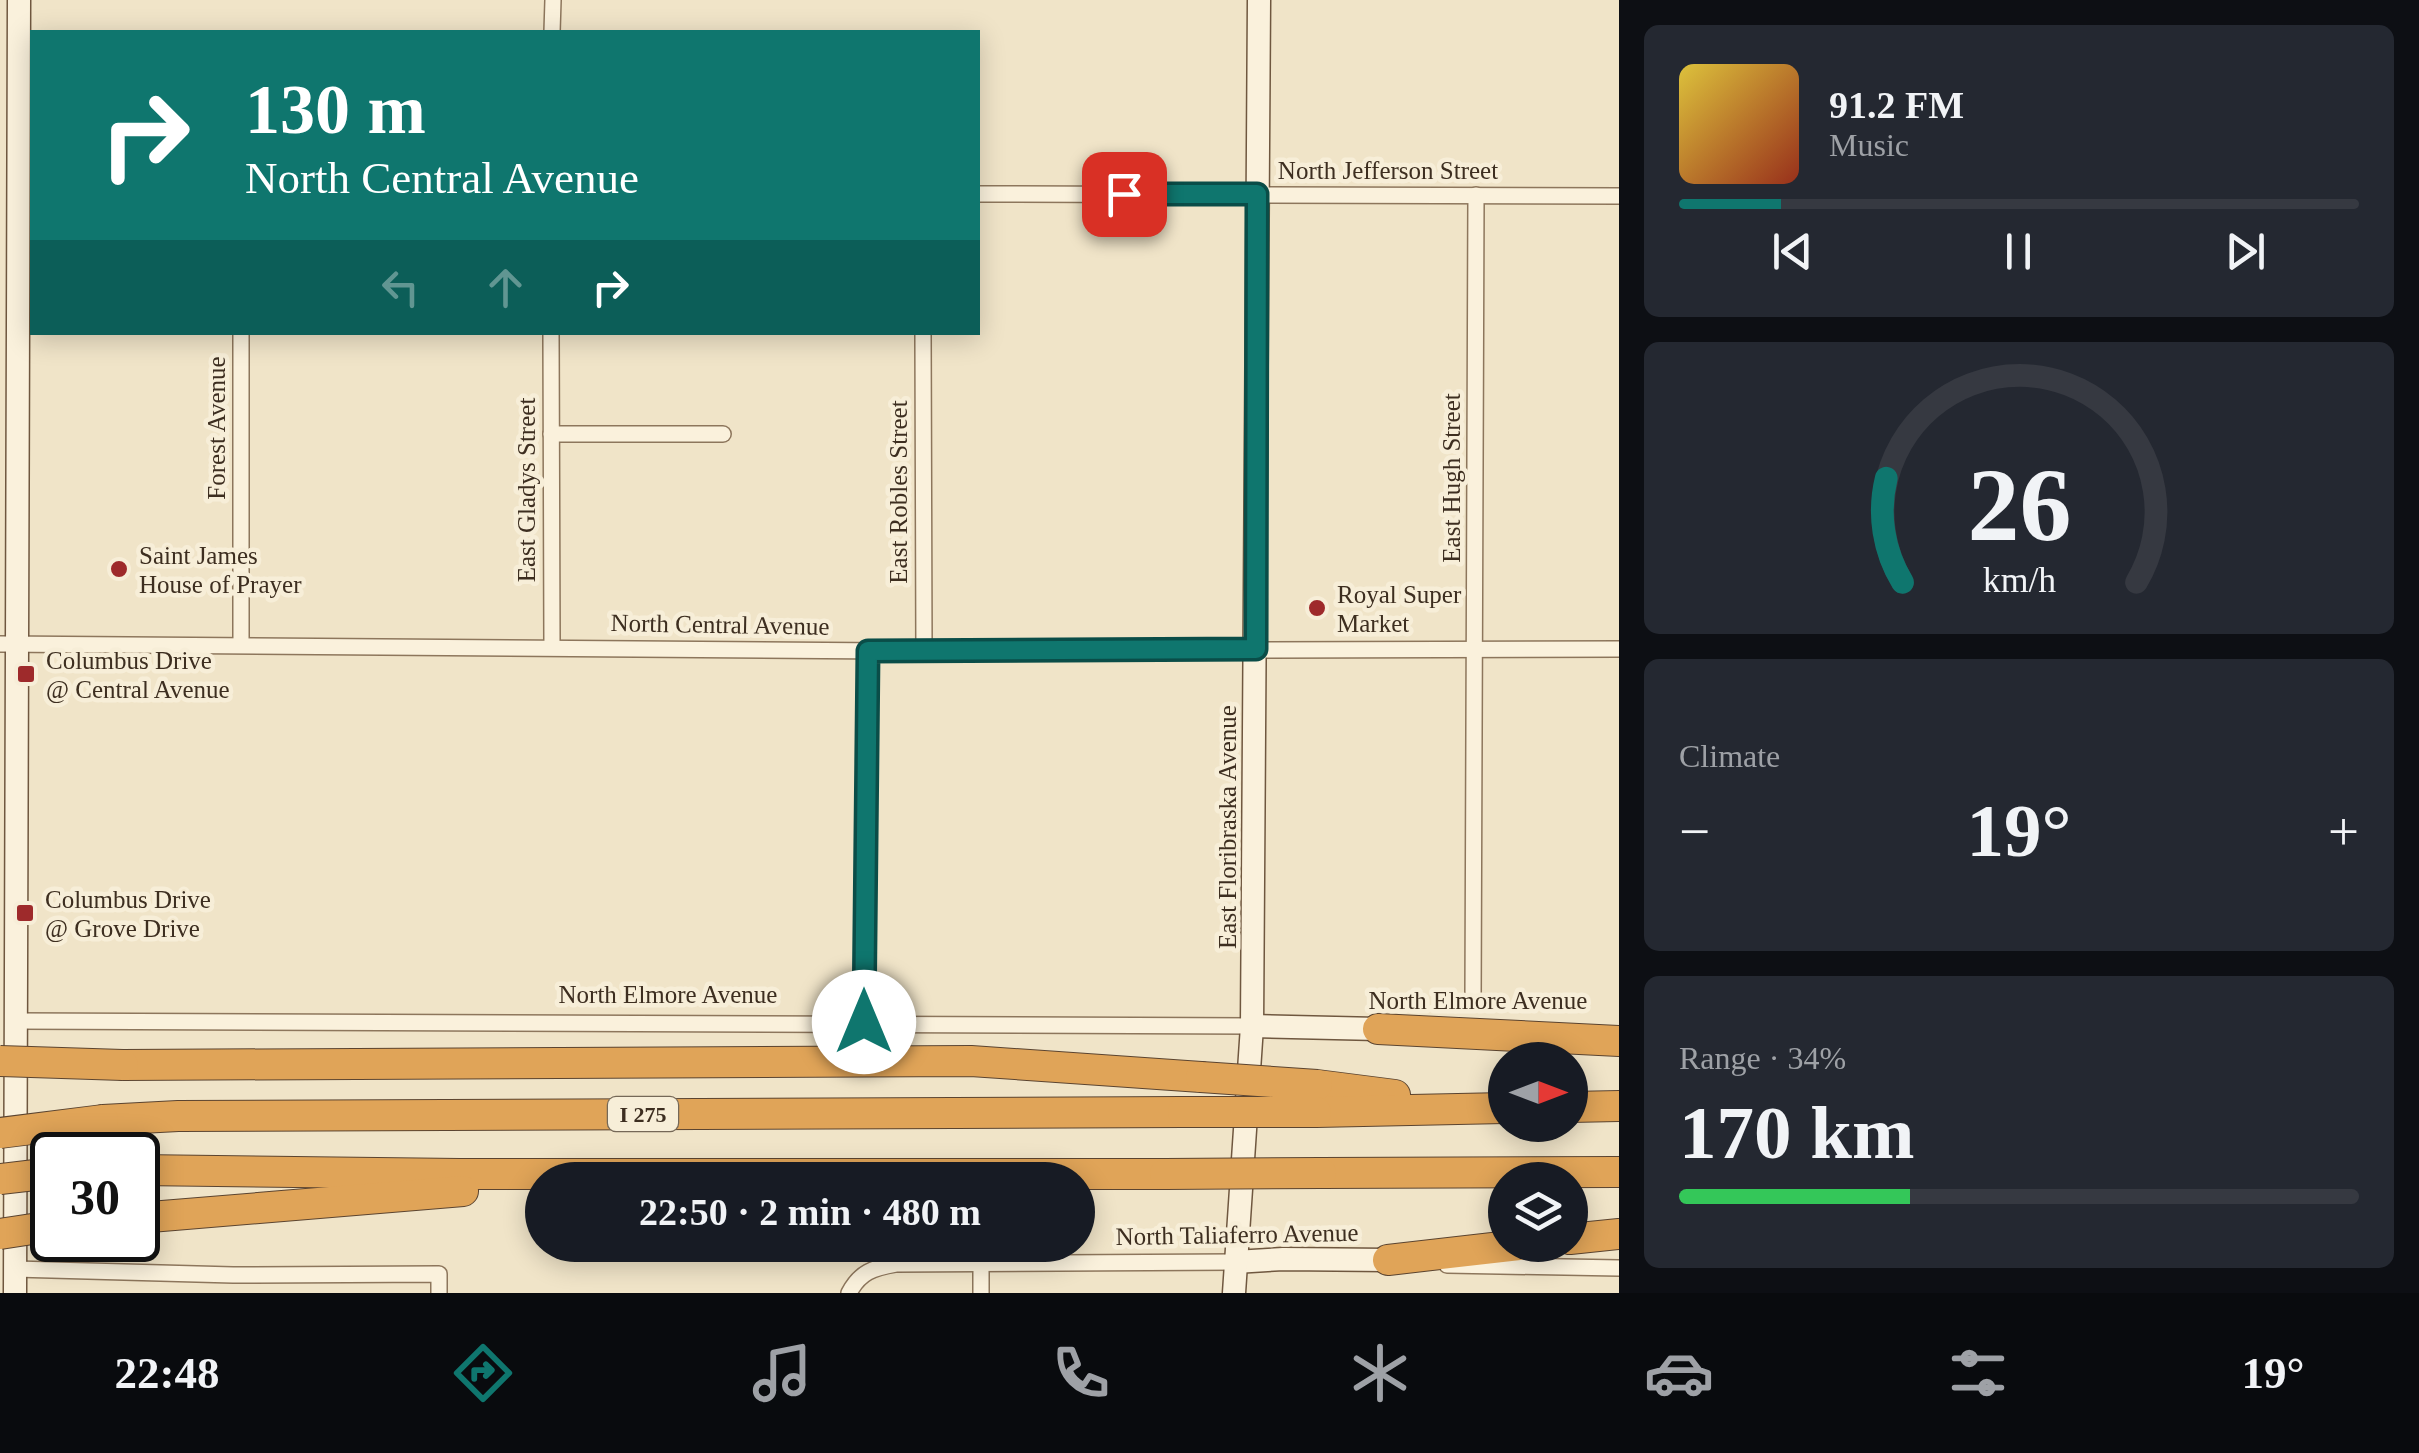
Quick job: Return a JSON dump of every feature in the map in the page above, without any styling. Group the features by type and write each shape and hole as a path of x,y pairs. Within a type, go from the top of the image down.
{"highway":[{"path":"1378,1029 1619,1041"},
{"path":"0,1061 124,1065 971,1061 1200,1078 1316,1098"},
{"name":"I 275","path":"0,1133 104,1120 178,1116 1183,1112 1316,1098 1488,1107"},
{"path":"1588,1106 1619,1106"},
{"path":"160,1170 525,1173"},
{"path":"1095,1174 1619,1172"},
{"path":"0,1180 30,1176"},
{"path":"160,1216 470,1191 525,1180"},
{"path":"0,1234 30,1229"},
{"path":"1588,1237 1619,1234"},
{"path":"1388,1260 1488,1249"}],"street":[{"path":"19,0 26,192 9,309 8,926 17,1021 15,1281 439,1274 439,1293"},
{"path":"552,30 553,0"},
{"name":"East Floribraska Avenue","path":"1234,1293 1252,1026 1259,0"},
{"name":"North Jefferson Street","path":"980,194 1619,196"},
{"name":"East Hugh Street","path":"1473,1002 1476,195"},
{"name":"Forest Avenue","path":"241,335 241,644"},
{"name":"East Gladys Street","path":"551,335 552,646"},
{"name":"East Robles Street","path":"923,335 924,651"},
{"path":"551,434 723,434"},
{"name":"North Central Avenue","path":"9,644 868,651 1619,649"},
{"path":"864,1022 868,651"},
{"name":"North Elmore Avenue","path":"17,1021 1619,1027"},
{"name":"North Taliaferro Avenue","path":"1095,1262 1388,1260 1457,1266 1619,1268"},
{"path":"981,1262 981,1293"},
{"name":"North Taliaferro Avenue","path":"849,1293 858,1277 868,1270 896,1264 981,1262"},
{"path":"233,1275 233,1292"}],"place":[{"name":"Saint James House of Prayer","path":"119,569"},
{"name":"Royal Super Market","path":"1317,608"},
{"name":"Columbus Drive @ Central Avenue","path":"26,674"},
{"name":"Columbus Drive @ Grove Drive","path":"25,913"}],"route":[{"path":"864,1022 868,651 1256,649 1257,194 1124,194"}]}
